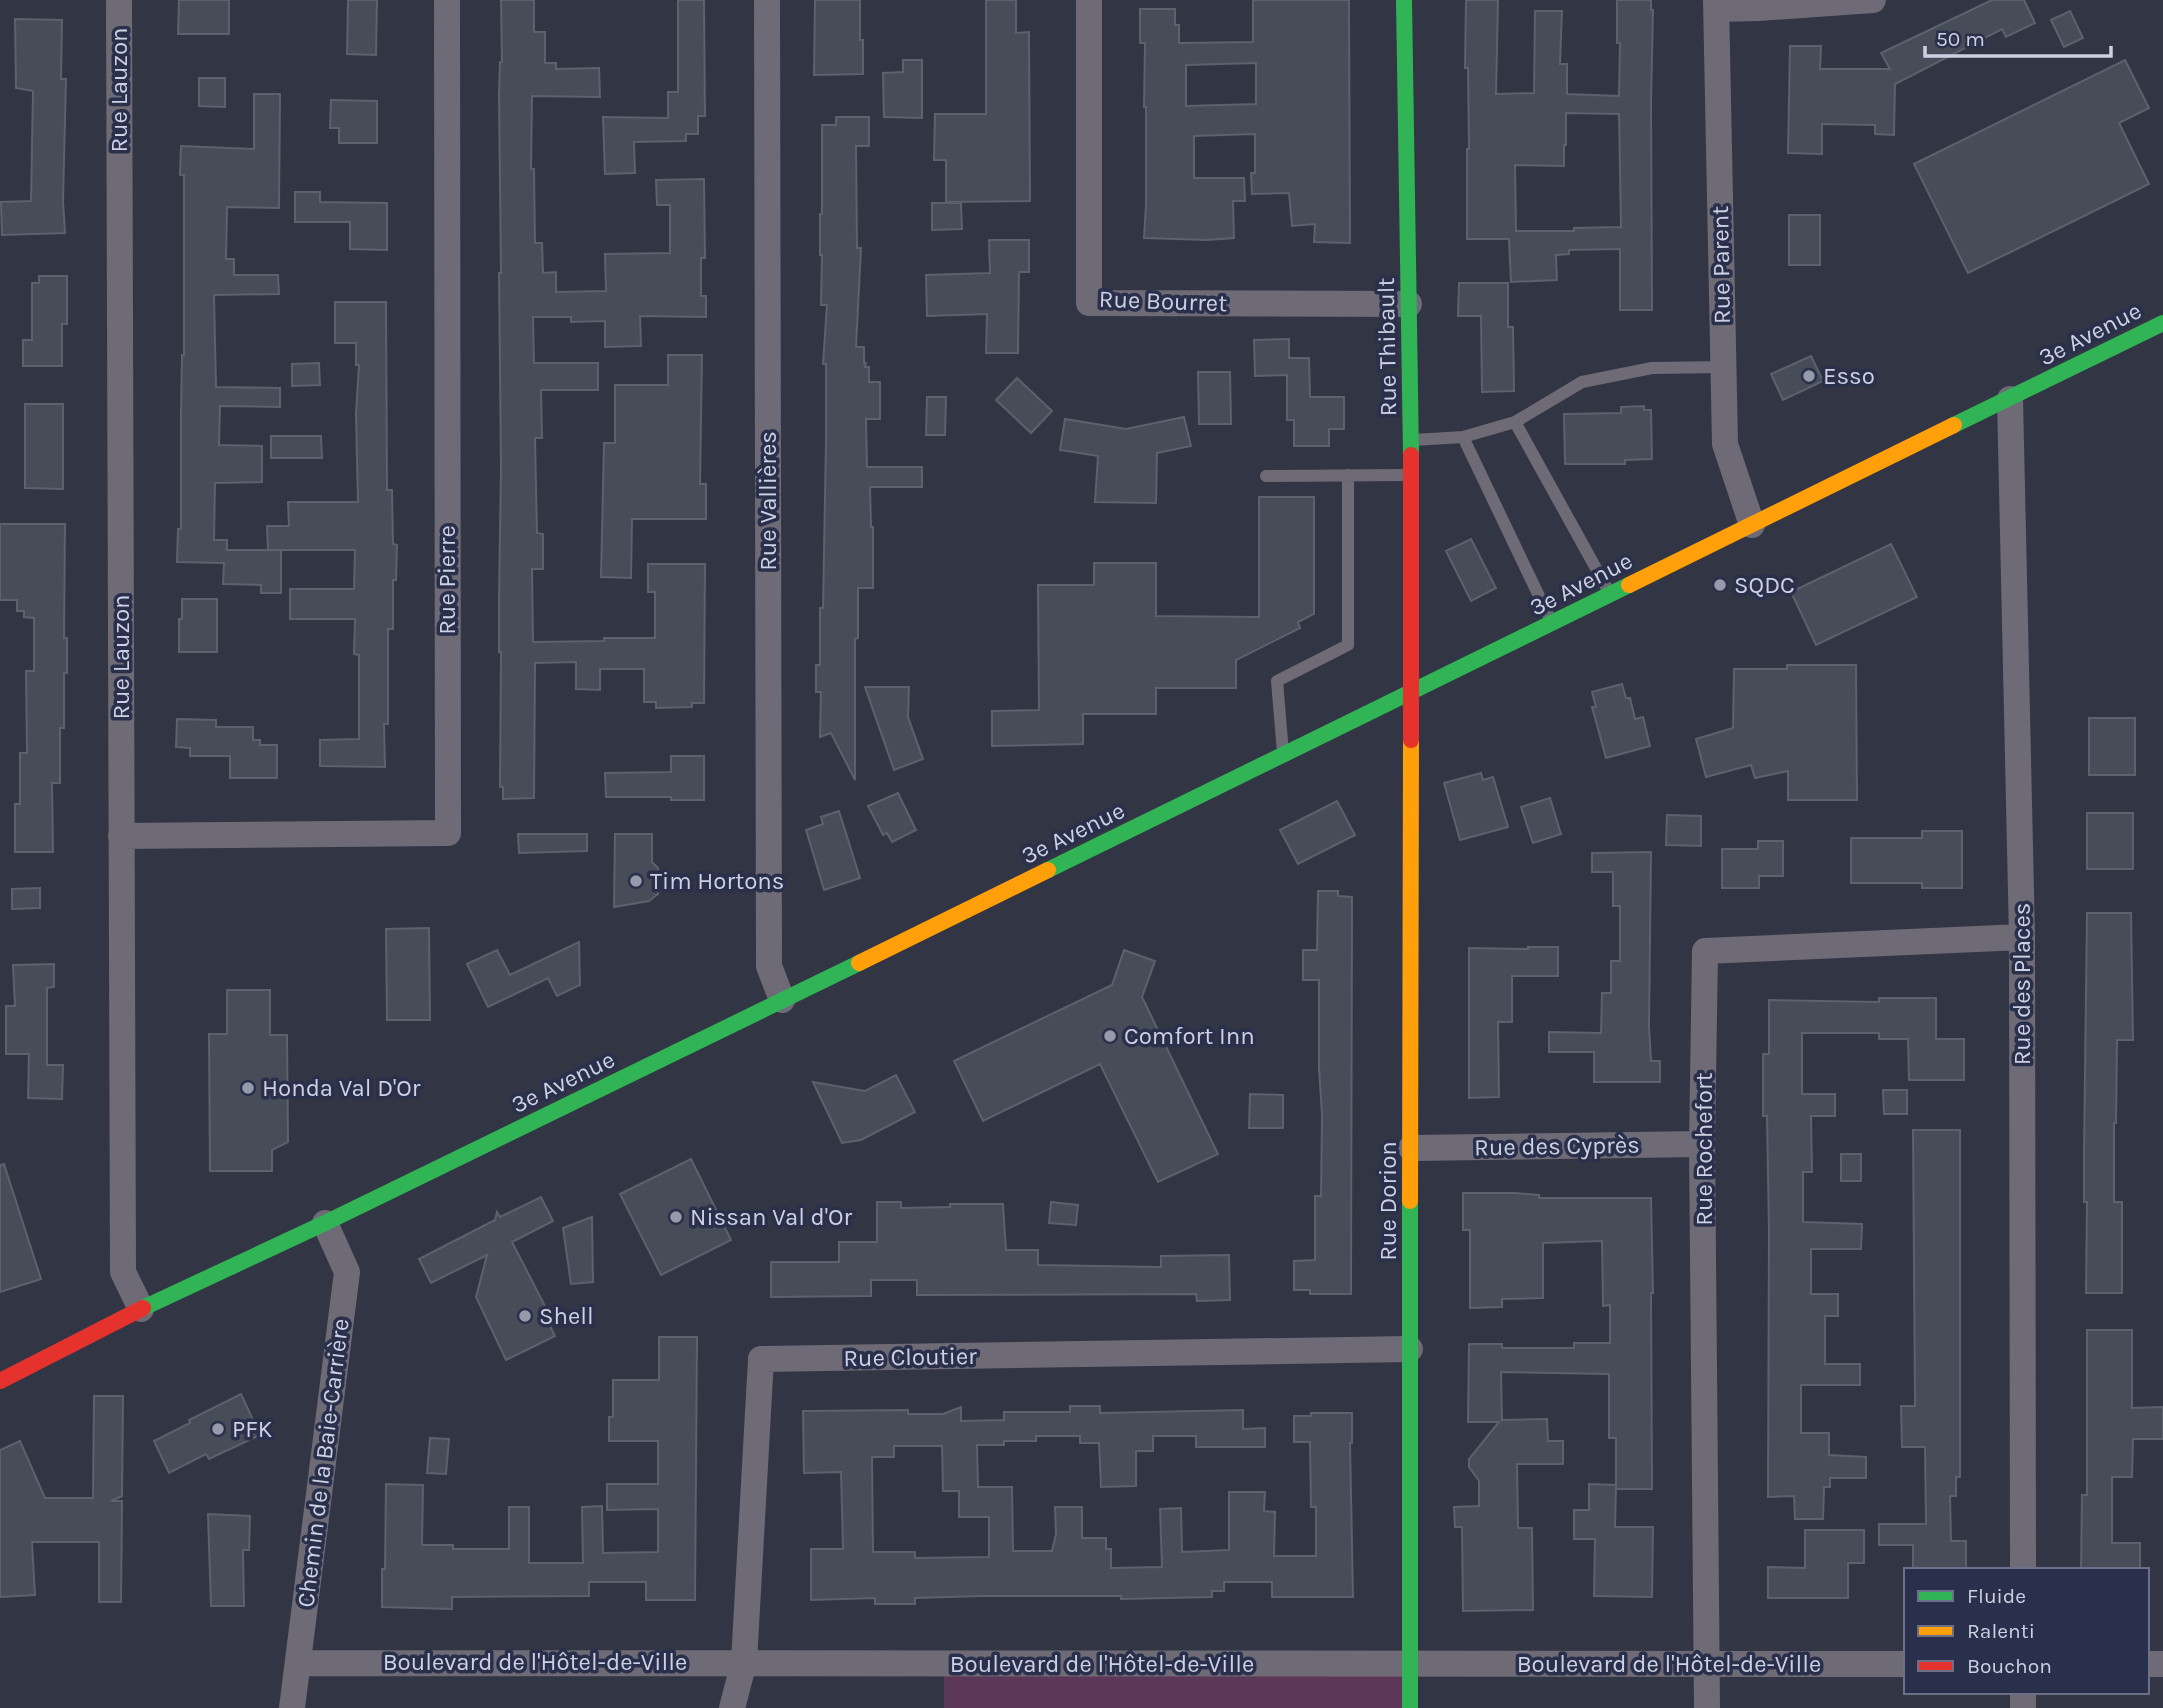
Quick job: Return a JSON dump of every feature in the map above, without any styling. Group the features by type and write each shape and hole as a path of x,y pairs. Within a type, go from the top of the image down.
{"main road":[{"name":"Rue Thibault","path":"1404,0 1409,304 1410,694"},
{"name":"3e Avenue","path":"0,1381 141,1309 325,1223 1283,756 2163,323"},
{"name":"Rue Dorion","path":"1410,694 1410,1708"}],"street":[{"name":"Rue Lauzon","path":"119,0 123,1272 141,1309"},
{"name":"Rue Pierre","path":"121,836 447,833 447,0"},
{"name":"Rue Vallières","path":"767,0 769,967 782,1000"},
{"name":"Rue Bourret","path":"1090,0 1089,303 1409,304"},
{"path":"1716,4 1873,0"},
{"name":"Rue Parent","path":"1716,4 1725,443 1752,525"},
{"name":"Rue des Places","path":"2010,399 2022,937 2023,1568"},
{"name":"Rue Rochefort","path":"1707,1708 1702,1144 1705,951 2022,937"},
{"name":"Rue des Cyprès","path":"1411,1148 1702,1144"},
{"name":"Chemin de la Baie-Carrière","path":"292,1708 347,1272 325,1223"},
{"name":"Rue Cloutier","path":"732,1708 744,1662 761,1359 1410,1349"},
{"name":"Boulevard de l'Hôtel-de-Ville","path":"298,1663 1904,1664"}],"lane":[{"path":"1410,440 1463,436 1515,422 1582,382 1652,368 1723,367"},
{"path":"1515,422 1610,594"},
{"path":"1463,436 1552,624"},
{"path":"1283,756 1277,681 1348,645 1348,475"},
{"path":"1266,476 1410,475"}],"shaded area":[{"path":"944,1663 1410,1665 1410,1708 944,1708"}],"building":[{"path":"179,0 229,0 229,34 178,34"},
{"path":"348,0 377,0 376,55 347,54"},
{"path":"501,0 534,0 534,32 545,32 545,63 556,63 556,69 599,68 600,97 532,96 531,169 534,169 535,243 542,243 543,273 556,272 556,292 606,291 605,254 670,253 670,205 657,205 656,180 704,179 705,258 701,258 701,296 706,296 706,317 640,316 641,346 605,347 605,321 571,322 571,317 533,317 534,363 598,363 598,390 541,390 542,438 535,438 537,533 543,534 543,569 532,569 533,642 655,638 655,592 648,592 648,564 705,564 704,703 692,703 692,707 656,708 656,702 644,702 644,669 600,669 600,690 576,689 576,662 535,663 534,798 503,799 503,787 500,787 499,652"},
{"path":"678,0 704,0 705,116 698,116 698,134 686,134 686,141 634,142 635,173 605,174 603,117 668,118 668,92 678,92"},
{"path":"815,0 860,0 863,74 814,75"},
{"path":"986,0 1016,0 1016,33 1029,32 1030,201 946,202 946,160 934,160 935,114 986,114"},
{"path":"1253,0 1349,0 1350,243 1314,242 1315,224 1292,226 1289,193 1252,194 1255,134 1194,136 1194,178 1244,178 1245,201 1233,201 1234,238 1144,238 1145,43 1140,43 1140,9 1175,9 1175,25 1179,25 1179,43 1253,42","holes":["1256,63 1256,104 1186,106 1186,65"]},
{"path":"1466,0 1498,0 1496,94 1534,93 1535,11 1562,11 1560,64 1567,64 1567,94 1619,96 1620,43 1617,43 1617,0 1651,0 1652,310 1620,310 1620,249 1569,250 1569,254 1556,255 1557,280 1511,282 1509,239 1467,239 1469,149 1468,68 1465,68","holes":["1566,113 1619,114 1621,227 1574,228 1574,231 1516,231 1515,165 1564,166"]},
{"path":"1992,0 2024,0 2035,23 2006,37 2002,29 1895,84 1894,135 1875,134 1875,125 1822,124 1822,154 1788,153 1790,46 1821,46 1820,69 1890,69 1881,53"},
{"path":"2070,11 2083,38 2064,47 2051,20"},
{"path":"15,19 62,20 61,79 66,79 63,201 65,233 2,235 1,202 31,201 33,91 16,88"},
{"path":"903,60 922,60 922,118 884,117 883,73 903,72"},
{"path":"2125,60 2149,108 2119,123 2149,184 1968,273 1914,164"},
{"path":"199,78 225,78 225,107 199,106"},
{"path":"254,94 280,94 279,208 227,207 226,259 234,259 234,275 278,275 279,294 214,295 216,387 280,388 280,407 220,406 219,445 262,446 262,482 215,483 214,540 227,540 227,550 281,550 281,593 261,593 261,585 223,584 224,563 177,562 178,529 181,529 184,355 184,175 180,175 181,146 254,149"},
{"path":"331,100 377,101 377,143 339,143 339,128 330,128"},
{"path":"836,117 869,117 869,146 856,146 857,248 861,248 856,347 864,347 864,363 865,367 869,367 869,382 880,382 880,419 866,419 867,467 922,467 922,487 870,487 873,588 858,588 858,638 855,639 855,780 831,733 820,737 821,692 816,692 816,665 820,665 820,608 823,608 826,441 826,364 823,364 827,305 821,305 820,255 822,125 836,125"},
{"path":"295,192 320,192 320,202 387,203 387,250 350,249 350,222 295,222"},
{"path":"932,203 961,203 962,229 932,230"},
{"path":"1789,215 1820,215 1820,265 1789,265"},
{"path":"989,240 1029,240 1029,272 1019,272 1018,353 986,353 987,314 927,316 926,275 990,273"},
{"path":"39,276 67,276 67,324 62,324 62,366 23,366 23,340 32,340 32,283 39,283"},
{"path":"1459,283 1508,283 1508,327 1513,327 1514,391 1482,392 1481,316 1458,316"},
{"path":"335,302 386,302 387,490 392,490 393,544 397,545 396,580 393,580 393,629 388,629 385,767 320,766 320,740 359,739 359,655 354,654 355,619 290,619 290,589 354,589 355,550 268,550 267,526 289,526 288,502 358,502 356,414 359,365 356,365 356,343 335,343"},
{"path":"1289,339 1289,358 1309,358 1310,397 1344,397 1344,429 1329,429 1329,446 1294,446 1294,420 1287,420 1287,375 1255,376 1254,340"},
{"path":"668,355 702,355 700,484 706,484 706,519 632,519 631,578 601,577 604,443 615,443 615,385 668,385"},
{"path":"1811,356 1823,381 1783,400 1771,374"},
{"path":"319,363 320,385 292,386 292,364"},
{"path":"1198,372 1230,372 1231,424 1199,424"},
{"path":"1017,378 1052,411 1031,433 996,400"},
{"path":"927,397 946,397 945,435 926,435"},
{"path":"25,404 63,404 63,489 25,488"},
{"path":"1644,406 1644,410 1651,410 1652,459 1625,460 1625,464 1565,464 1564,414 1621,413 1621,407"},
{"path":"1184,417 1191,446 1157,453 1156,503 1095,502 1098,456 1060,450 1065,419 1126,429"},
{"path":"271,436 321,436 322,458 271,458"},
{"path":"1259,497 1314,497 1314,614 1298,622 1300,628 1236,660 1236,688 1156,688 1156,714 1083,714 1083,744 992,746 992,711 1039,710 1038,585 1094,585 1094,563 1156,563 1156,616 1259,617"},
{"path":"0,524 65,524 64,638 67,638 67,673 64,673 64,728 60,728 60,783 52,783 53,852 15,852 15,804 20,804 20,753 27,753 26,671 34,671 34,618 24,617 24,611 17,611 17,600 0,600"},
{"path":"1471,539 1496,588 1471,601 1446,551"},
{"path":"1891,544 1917,597 1816,645 1791,592"},
{"path":"182,599 217,599 217,652 179,652"},
{"path":"1787,665 1856,665 1857,800 1788,800 1788,771 1755,778 1751,765 1706,777 1696,739 1733,728 1734,669 1787,669"},
{"path":"1622,684 1626,698 1630,698 1635,719 1643,717 1650,746 1606,758 1592,707 1596,707 1592,692"},
{"path":"865,687 909,687 908,717 923,759 894,770"},
{"path":"2089,718 2135,718 2135,775 2089,775"},
{"path":"177,719 216,720 216,727 253,727 253,740 260,740 260,745 277,745 277,778 230,778 230,756 190,756 190,748 176,747"},
{"path":"671,756 704,756 704,800 606,797 605,773 671,772"},
{"path":"1481,773 1483,780 1493,777 1508,827 1460,840 1444,783"},
{"path":"898,793 916,830 892,842 887,833 883,835 868,806"},
{"path":"1550,798 1561,834 1533,843 1521,807"},
{"path":"1337,801 1355,835 1298,864 1280,830"},
{"path":"839,811 860,878 824,890 806,830 823,824 821,817"},
{"path":"2087,813 2133,813 2133,869 2087,869"},
{"path":"1667,815 1701,816 1701,846 1666,845"},
{"path":"1922,831 1962,831 1962,888 1922,888 1922,883 1851,883 1851,838 1922,838"},
{"path":"518,834 587,834 587,851 519,853"},
{"name":"Tim Hortons","path":"615,834 652,834 652,862 658,868 658,894 649,901 614,907"},
{"path":"1758,841 1783,841 1783,876 1759,876 1759,888 1722,888 1722,849 1758,849"},
{"path":"1651,852 1649,1027 1651,1061 1660,1061 1660,1082 1594,1082 1594,1052 1549,1052 1549,1032 1601,1033 1602,993 1611,993 1611,961 1620,961 1620,906 1613,906 1613,872 1592,872 1592,853"},
{"path":"40,888 40,908 12,909 12,889"},
{"path":"1318,891 1338,891 1338,896 1352,897 1351,1294 1310,1294 1310,1290 1294,1290 1294,1261 1315,1260 1315,1196 1321,1196 1319,980 1303,980 1303,950 1317,950"},
{"path":"2087,913 2131,913 2133,1040 2117,1040 2114,1123 2114,1202 2122,1202 2122,1293 2086,1293 2087,1202 2084,1202 2084,1154"},
{"path":"429,928 430,1020 387,1020 386,929"},
{"path":"579,942 580,985 557,996 548,978 488,1007 467,964 497,950 510,975"},
{"path":"1558,947 1558,976 1512,976 1512,1022 1498,1022 1499,1097 1469,1098 1469,948"},
{"path":"1124,950 1155,961 1142,997 1218,1154 1158,1182 1100,1064 983,1121 954,1061 1112,985"},
{"path":"54,964 54,987 47,988 47,1065 63,1065 62,1099 28,1098 29,1054 6,1054 6,1006 15,1006 13,965"},
{"name":"Honda Val D'Or","path":"227,990 270,990 270,1035 287,1035 288,1142 272,1150 272,1171 210,1171 209,1034 227,1034"},
{"path":"1879,998 1936,998 1936,1039 1964,1039 1964,1080 1909,1080 1908,1039 1879,1039 1879,1033 1802,1033 1802,1094 1835,1094 1835,1116 1811,1116 1812,1172 1803,1172 1803,1222 1862,1224 1861,1249 1811,1249 1811,1294 1838,1294 1838,1316 1825,1316 1825,1364 1860,1364 1860,1385 1801,1385 1801,1433 1829,1433 1829,1455 1866,1457 1866,1478 1830,1478 1830,1487 1824,1487 1823,1519 1795,1519 1794,1496 1768,1497 1769,1232 1763,1054 1769,1054 1769,1000 1879,1002"},
{"path":"896,1075 915,1112 861,1140 842,1143 813,1082 865,1091"},
{"path":"1883,1090 1907,1090 1907,1114 1884,1114"},
{"path":"1250,1094 1283,1095 1283,1128 1249,1128"},
{"path":"1913,1130 1960,1130 1960,1477 1956,1477 1956,1496 1950,1496 1951,1541 1966,1541 1966,1568 1913,1568 1913,1545 1879,1545 1879,1524 1926,1524 1925,1447 1902,1447 1901,1406 1915,1406"},
{"path":"1841,1154 1861,1154 1861,1181 1841,1181"},
{"name":"Nissan Val d'Or","path":"691,1159 731,1240 661,1275 620,1194"},
{"path":"4,1164 41,1279 0,1292 0,1165"},
{"path":"1463,1193 1515,1193 1539,1195 1539,1198 1651,1198 1652,1489 1616,1489 1616,1438 1609,1438 1609,1374 1501,1372 1502,1420 1547,1419 1548,1441 1563,1441 1563,1464 1517,1464 1518,1528 1532,1528 1533,1610 1463,1611 1462,1527 1455,1527 1454,1507 1479,1506 1479,1481 1469,1467 1469,1459 1499,1422 1468,1422 1469,1344 1502,1344 1502,1348 1574,1348 1574,1343 1610,1343 1610,1305 1603,1306 1602,1241 1543,1243 1543,1298 1502,1299 1502,1307 1470,1308 1470,1230 1463,1230"},
{"path":"541,1197 553,1221 512,1242 546,1308 542,1310 555,1336 506,1360 476,1297 487,1255 431,1283 419,1259 495,1220 497,1212 500,1217"},
{"path":"877,1202 901,1202 901,1208 1003,1204 1006,1250 1038,1250 1038,1265 1161,1267 1161,1256 1229,1255 1230,1300 1197,1301 1196,1294 917,1295 917,1280 871,1280 871,1296 771,1297 771,1262 839,1262 839,1242 877,1242"},
{"path":"1051,1202 1078,1205 1076,1225 1049,1223"},
{"path":"592,1217 593,1282 571,1284 563,1228"},
{"path":"2087,1330 2132,1330 2132,1408 2163,1407 2163,1439 2133,1439 2132,1477 2112,1477 2112,1543 2140,1543 2140,1568 2081,1568 2082,1495 2087,1495"},
{"path":"659,1337 697,1337 695,1600 646,1600 646,1582 589,1582 589,1596 452,1597 452,1609 382,1607 386,1484 423,1485 422,1545 453,1545 453,1549 509,1549 509,1507 529,1507 529,1563 583,1563 582,1507 602,1506 603,1553 658,1552 658,1509 607,1510 607,1484 658,1484 658,1441 609,1441 609,1417 613,1417 613,1380 659,1380"},
{"name":"PFK","path":"241,1394 260,1435 209,1459 206,1454 169,1473 154,1441"},
{"path":"94,1396 123,1396 122,1496 111,1501 122,1501 121,1602 99,1602 99,1542 32,1542 35,1595 0,1597 0,1450 20,1441 45,1498 93,1498"},
{"path":"1070,1406 1100,1406 1100,1413 1243,1410 1243,1429 1265,1428 1265,1447 1196,1447 1196,1436 1153,1436 1153,1451 1136,1451 1136,1486 1101,1487 1099,1443 1080,1443 1080,1436 1036,1436 1036,1441 1004,1441 1004,1445 977,1445 978,1487 1012,1487 1013,1551 1052,1551 1056,1534 1055,1507 1082,1507 1082,1538 1106,1538 1106,1549 1111,1549 1111,1568 1162,1567 1160,1509 1181,1508 1182,1552 1229,1550 1229,1492 1265,1492 1264,1511 1275,1512 1274,1556 1316,1556 1316,1507 1311,1507 1310,1442 1294,1442 1294,1416 1311,1416 1311,1413 1352,1413 1350,1443 1353,1597 1272,1597 1272,1582 1224,1582 1224,1591 1212,1591 1212,1597 1121,1599 1121,1596 981,1596 915,1598 915,1604 875,1604 875,1598 811,1600 811,1549 843,1549 841,1472 804,1473 803,1411 908,1410 908,1414 943,1414 961,1407 961,1421 1004,1420 1004,1412 1070,1412","holes":["894,1446 942,1446 943,1491 959,1491 959,1517 989,1517 989,1557 915,1558 915,1552 873,1552 872,1457 894,1457"]},
{"path":"430,1438 449,1439 446,1474 427,1473"},
{"path":"1589,1484 1616,1485 1615,1527 1653,1527 1652,1597 1594,1596 1595,1539 1574,1539 1574,1510 1589,1510"},
{"path":"208,1514 250,1516 249,1550 243,1550 244,1606 211,1606"},
{"path":"1805,1530 1864,1530 1864,1563 1848,1563 1848,1598 1768,1598 1768,1567 1805,1568"}],"traffic: fast":[{"path":"1404,0 1411,455"},
{"path":"1954,425 2163,323"},
{"path":"1048,870 1629,585"},
{"path":"143,1308 325,1223 859,963"},
{"path":"1410,1201 1410,1708"}],"traffic: slow":[{"path":"1629,585 1954,425"},
{"path":"1410,1201 1411,740"},
{"path":"859,963 1048,870"}],"traffic: jam":[{"path":"1411,455 1411,740"},
{"path":"0,1381 143,1308"}],"place":[{"name":"Esso","path":"1809,376"},
{"name":"SQDC","path":"1720,585"},
{"name":"Tim Hortons","path":"636,881"},
{"name":"Comfort Inn","path":"1110,1036"},
{"name":"Honda Val D'Or","path":"248,1088"},
{"name":"Nissan Val d'Or","path":"676,1217"},
{"name":"Shell","path":"525,1316"},
{"name":"PFK","path":"218,1429"}]}
